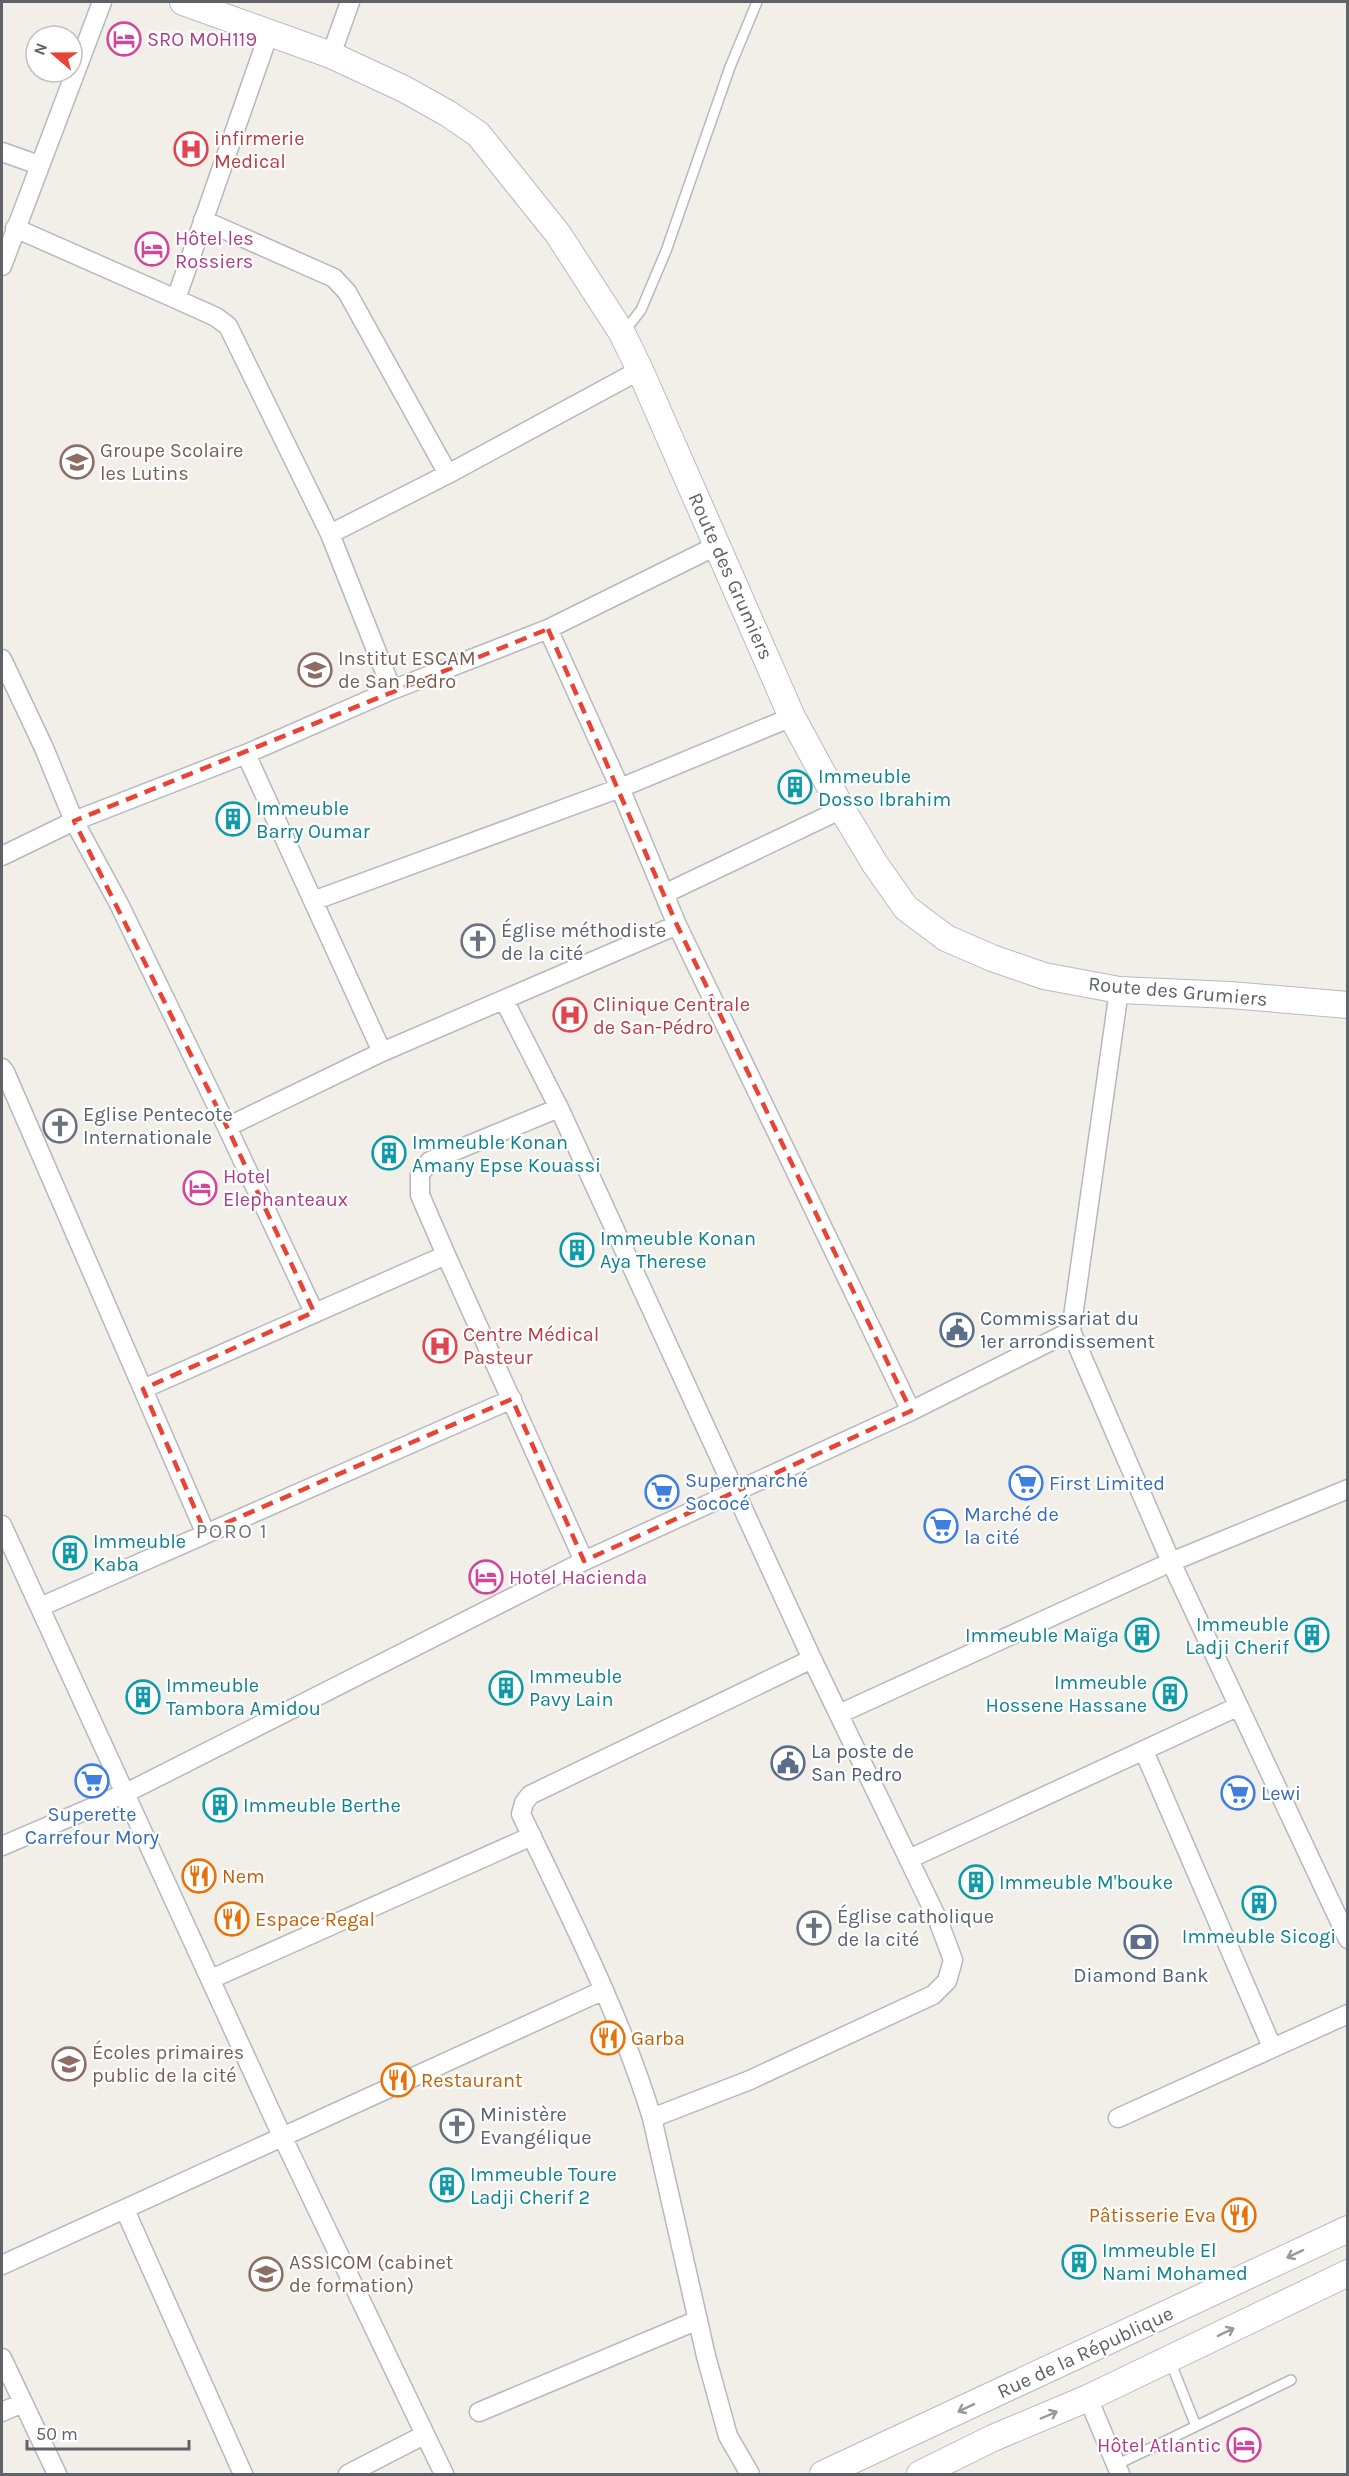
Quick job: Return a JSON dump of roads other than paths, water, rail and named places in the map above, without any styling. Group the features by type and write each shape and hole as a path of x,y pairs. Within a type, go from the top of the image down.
{"main road":[{"name":"Route des Grumiers","path":"183,2 331,55 404,89 447,113 478,135 558,234 622,333 640,370 792,717 842,809 875,864 906,908 946,938 992,958 1044,976 1119,990 1230,995 1347,1005"},
{"name":"Rue de la République","path":"823,2475 1347,2229"},
{"name":"Rue de la République","path":"920,2475 993,2439 1088,2398 1347,2274"}],"street":[{"path":"2,266 102,2"},
{"path":"331,55 350,2"},
{"path":"176,299 269,33"},
{"path":"2,152 39,165"},
{"path":"203,220 334,278 347,292 448,474"},
{"path":"15,228 216,317 228,326 330,534 392,690"},
{"path":"330,534 448,474 640,370"},
{"path":"2,856 74,821 246,754 392,690 548,629 718,545"},
{"path":"548,629 620,789 677,925 911,1411"},
{"path":"3,667 44,748 74,821 118,904 314,1312"},
{"path":"313,901 620,789 792,717"},
{"path":"246,754 382,1052"},
{"path":"664,894 842,809"},
{"path":"227,1127 382,1052 677,925"},
{"path":"1119,990 1071,1331 1171,1562 1347,1939"},
{"path":"504,1000 559,1108 812,1659 938,1920 953,1960 947,1981 933,1995 750,2080 652,2118"},
{"path":"2,1068 206,1532"},
{"path":"559,1108 430,1161 420,1174 420,1195 584,1561"},
{"path":"143,1389 446,1256"},
{"path":"2,1846 126,1793 584,1561 911,1411 1071,1331"},
{"path":"40,1606 512,1399"},
{"path":"838,1714 1171,1562 1347,1489"},
{"path":"2,1526 282,2136 444,2475"},
{"path":"750,2475 729,2436 698,2320 652,2118 642,2085 604,1990 521,1814 524,1803 530,1795 812,1659"},
{"path":"909,1859 1238,1707"},
{"path":"1144,1751 1272,2047"},
{"path":"211,1979 532,1836"},
{"path":"2,2265 604,1990"},
{"path":"1118,2118 1347,2014"},
{"path":"124,2210 243,2475"},
{"path":"478,2412 698,2320"},
{"path":"2,2358 57,2475"},
{"path":"1088,2398 1118,2470"},
{"path":"2,2412 22,2403"},
{"path":"348,2475 424,2435"}],"lane":[{"path":"622,333 641,310 666,251 730,67 757,2"},
{"path":"1169,2359 1196,2426"},
{"path":"1118,2470 1196,2426 1291,2380"}],"place":[{"name":"SRO MOH119","path":"124,39"},
{"name":"infirmerie Medical","path":"191,149"},
{"name":"Hôtel les Rossiers","path":"152,249"},
{"name":"Groupe Scolaire les Lutins","path":"77,462"},
{"name":"Institut ESCAM de San Pedro","path":"315,670"},
{"name":"Immeuble Dosso Ibrahim","path":"795,787"},
{"name":"Immeuble Barry Oumar","path":"233,819"},
{"name":"Église méthodiste de la cité","path":"478,941"},
{"name":"Clinique Centrale de San-Pédro","path":"570,1015"},
{"name":"Eglise Pentecote Internationale","path":"60,1126"},
{"name":"Immeuble Konan Amany Epse Kouassi","path":"389,1153"},
{"name":"Hotel Elephanteaux","path":"200,1188"},
{"name":"Immeuble Konan Aya Therese","path":"577,1250"},
{"name":"Commissariat du 1er arrondissement","path":"957,1330"},
{"name":"Centre Médical Pasteur","path":"440,1346"},
{"name":"First Limited","path":"1026,1483"},
{"name":"Supermarché Sococé","path":"662,1492"},
{"name":"Marché de la cité","path":"941,1526"},
{"name":"Immeuble Kaba","path":"70,1553"},
{"name":"Hotel Hacienda","path":"486,1577"},
{"name":"Immeuble Maïga","path":"1142,1635"},
{"name":"Immeuble Ladji Cherif","path":"1312,1635"},
{"name":"Immeuble Pavy Lain","path":"506,1688"},
{"name":"Immeuble Hossene Hassane","path":"1170,1694"},
{"name":"Immeuble Tambora Amidou","path":"143,1697"},
{"name":"La poste de San Pedro","path":"788,1763"},
{"name":"Superette Carrefour Mory","path":"92,1781"},
{"name":"Lewi","path":"1238,1793"},
{"name":"Immeuble Berthe","path":"220,1805"},
{"name":"Nem","path":"199,1876"},
{"name":"Immeuble M'bouke","path":"976,1882"},
{"name":"Immeuble Sicogi","path":"1259,1903"},
{"name":"Espace Regal","path":"232,1919"},
{"name":"Église catholique de la cité","path":"814,1928"},
{"name":"Diamond Bank","path":"1141,1942"},
{"name":"Garba","path":"608,2038"},
{"name":"Écoles primaires public de la cité","path":"69,2064"},
{"name":"Restaurant","path":"398,2080"},
{"name":"Ministère Evangélique","path":"457,2126"},
{"name":"Immeuble Toure Ladji Cherif 2","path":"447,2185"},
{"name":"Pâtisserie Eva","path":"1239,2215"},
{"name":"Immeuble El Nami Mohamed","path":"1079,2262"},
{"name":"ASSICOM (cabinet de formation)","path":"266,2274"},
{"name":"Hôtel Atlantic","path":"1244,2445"}],"district":[{"name":"PORO 1","path":"232,1531"}]}
